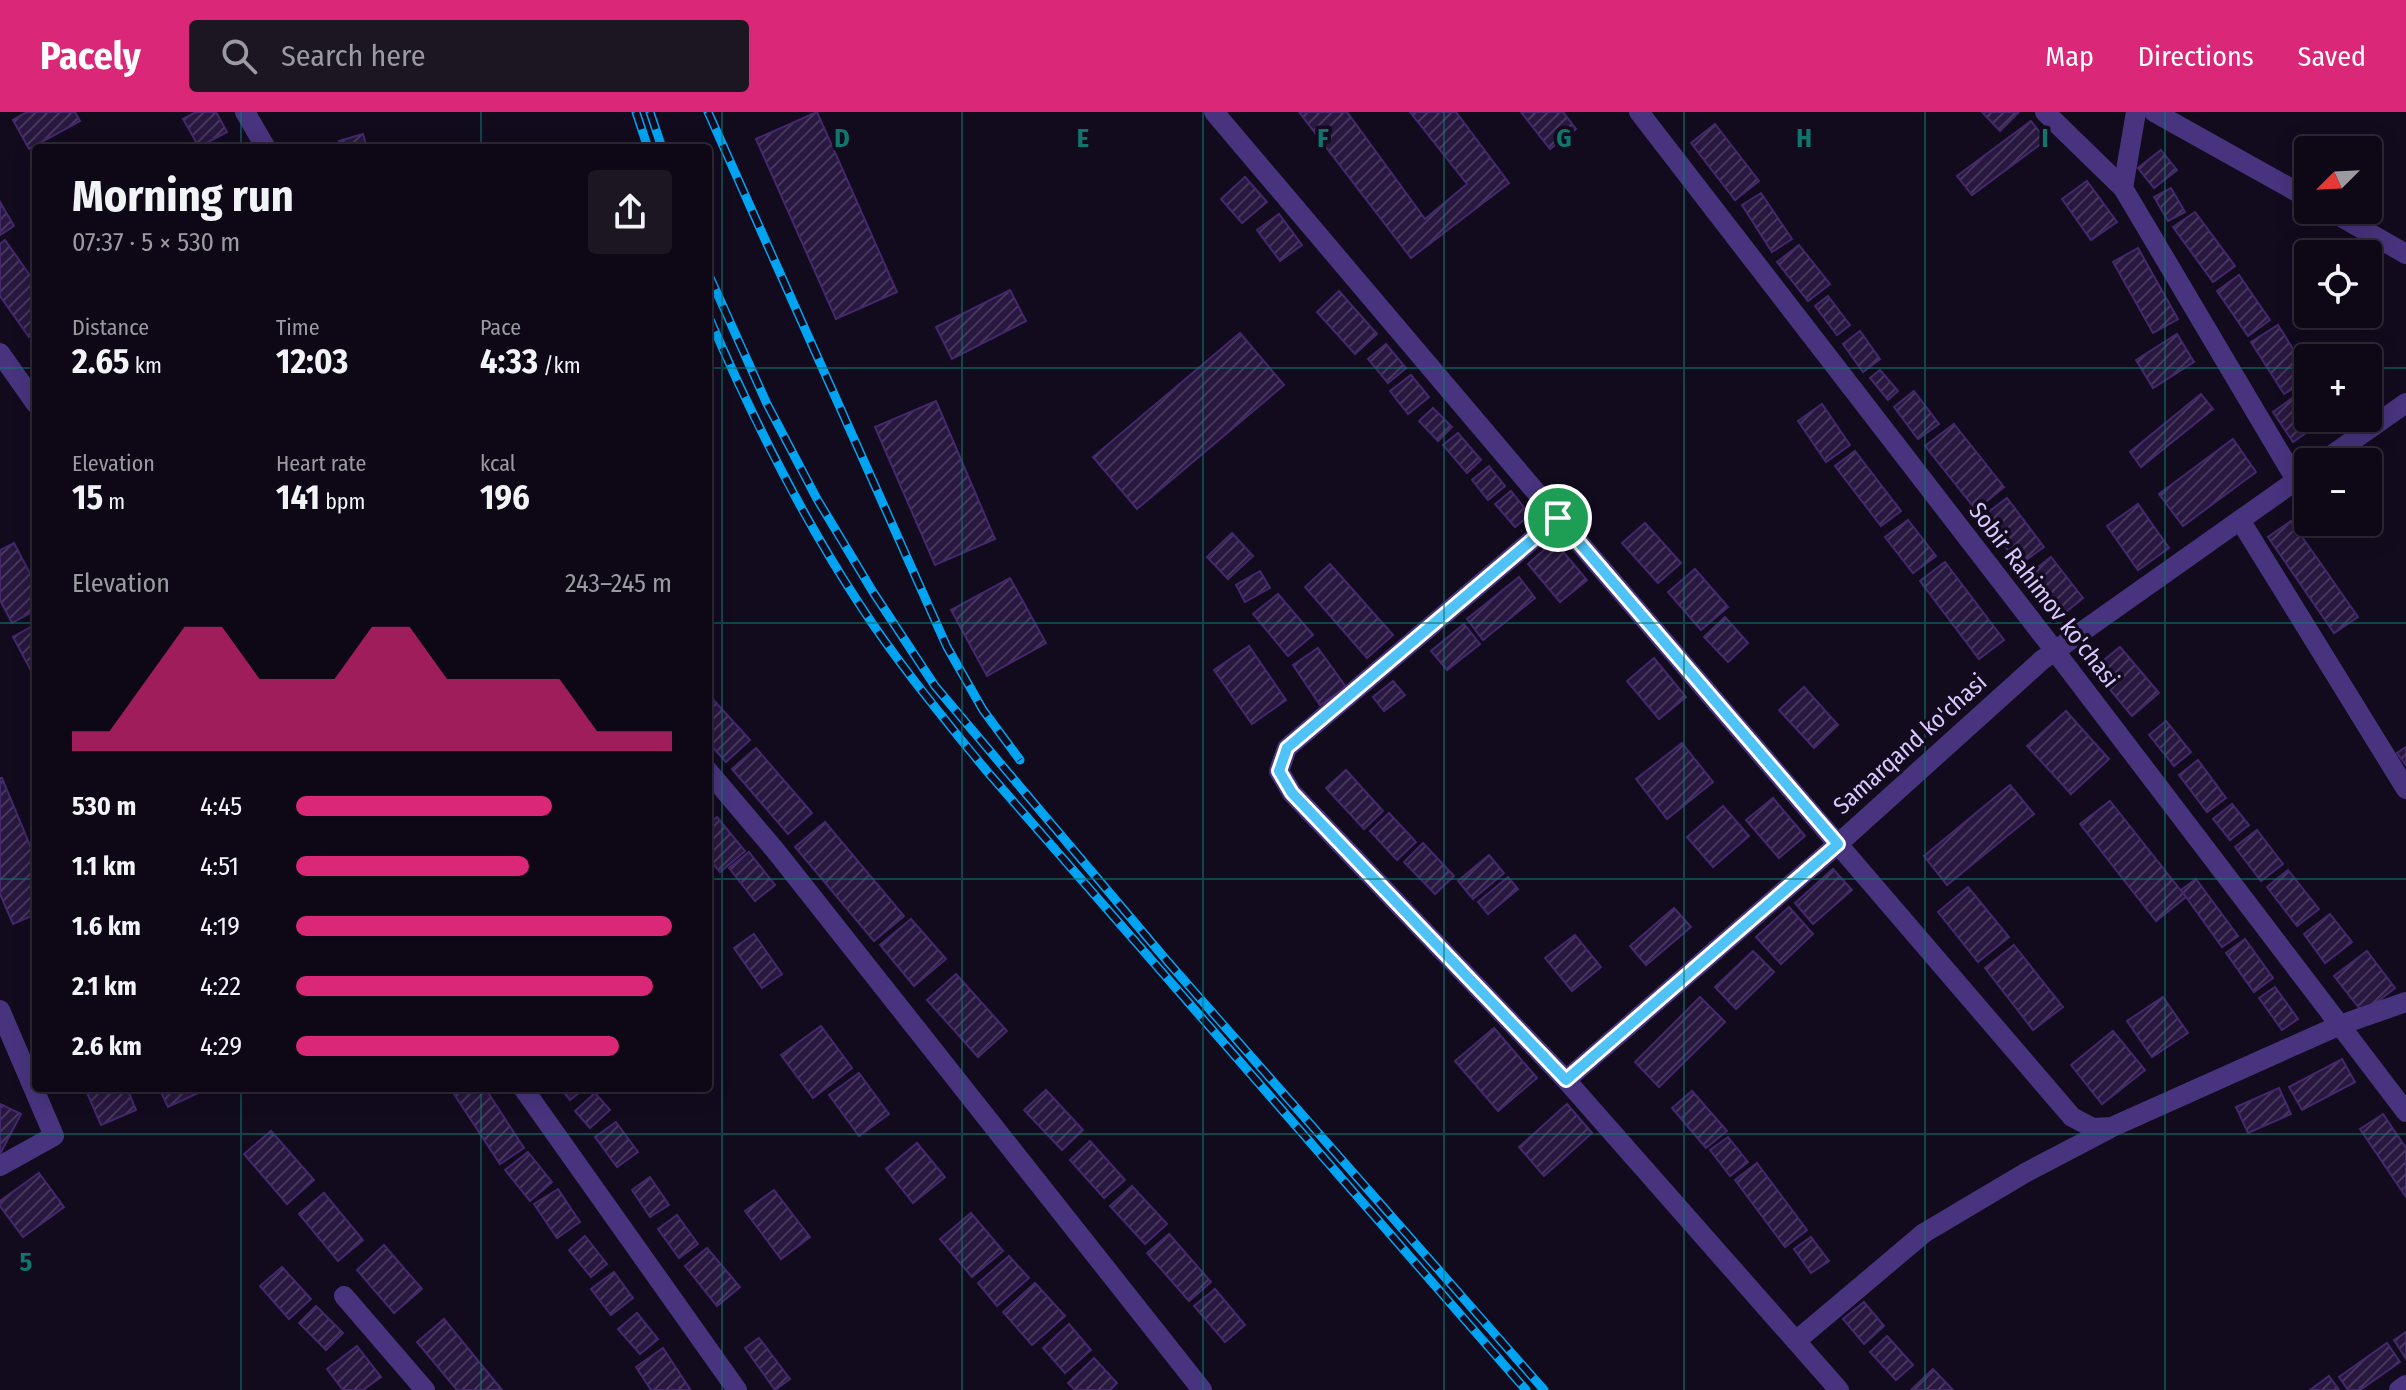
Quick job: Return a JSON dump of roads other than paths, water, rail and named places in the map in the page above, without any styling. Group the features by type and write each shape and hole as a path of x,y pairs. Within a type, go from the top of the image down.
{"street":[{"path":"245,112 264,144"},
{"path":"1214,112 2072,1117 2093,1128 2112,1127"},
{"name":"Sobir Rahimov ko'chasi","path":"1639,112 2406,1112"},
{"path":"2045,112 2123,188 2294,463"},
{"path":"2123,188 2136,112"},
{"path":"2154,112 2294,190"},
{"path":"2354,224 2406,254"},
{"path":"0,353 32,398"},
{"path":"2342,448 2406,404"},
{"name":"Samarqand ko'chasi","path":"1566,1080 2055,651 2294,482"},
{"path":"1558,518 1287,748 1279,771 1292,793 1566,1080 1839,1390"},
{"path":"2240,520 2406,789"},
{"path":"712,776 775,850 1202,1390"},
{"path":"1796,1341 1924,1233 2025,1173 2112,1127 2340,1025 2406,1002"},
{"path":"0,1010 32,1085"},
{"path":"0,1166 54,1136 35,1092"},
{"path":"526,1092 737,1390"},
{"path":"344,1296 425,1390"},
{"path":"2399,1390 2406,1385"}],"railway":[{"path":"636,112 647,144"},
{"path":"650,112 661,144"},
{"path":"708,112 947,647 983,710 1020,760"},
{"path":"712,282 767,404 817,499 935,686 1168,962 1544,1390"},
{"path":"712,324 741,390 797,500 838,571 904,668 985,769 1526,1390"}]}
